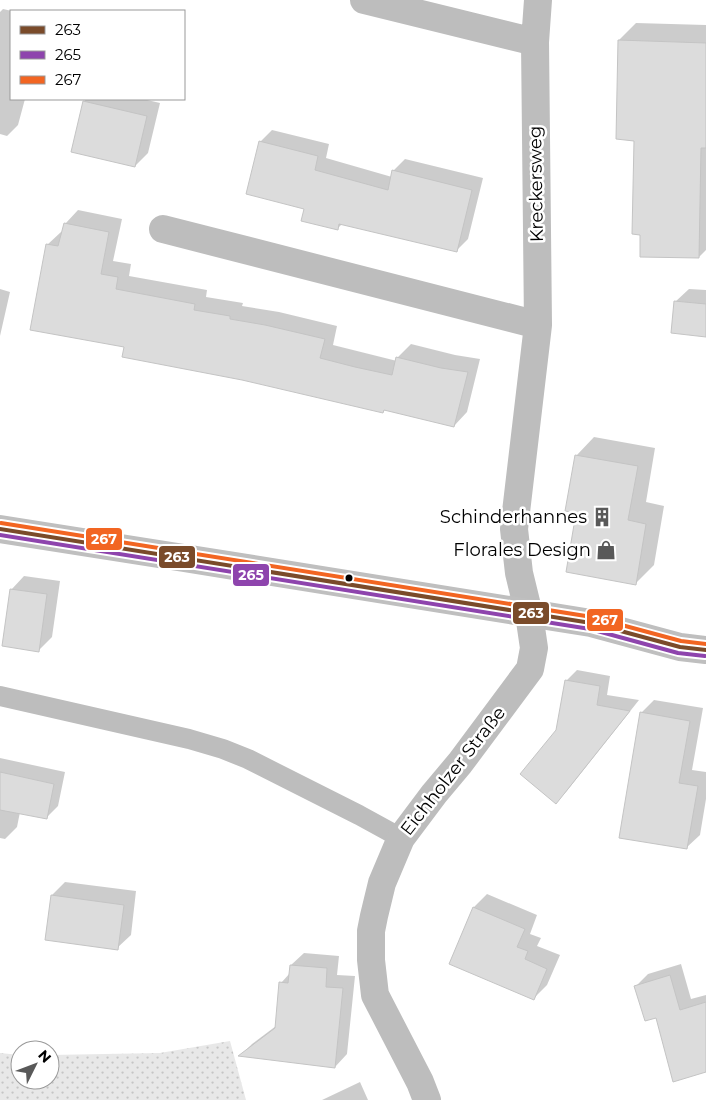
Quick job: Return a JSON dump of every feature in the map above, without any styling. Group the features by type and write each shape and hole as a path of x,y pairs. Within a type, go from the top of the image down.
{"main road":[{"path":"0,529 504,608 528,614 591,623 680,647 706,650"}],"street":[{"path":"364,0 535,42"},
{"name":"Kreckersweg","path":"528,614 519,573 514,530 538,325 535,42 538,0"},
{"path":"163,229 538,325"},
{"name":"Eichholzer Straße","path":"427,1100 420,1082 375,995 371,960 371,931 382,882 401,838 530,669 534,648 528,614"}],"lane":[{"path":"0,696 188,739 223,749 359,815 401,838"}],"shaded area":[{"path":"230,1041 246,1100 0,1100 0,1053 10,1054 10,1090 60,1090 60,1055 160,1053"}],"building":[{"path":"618,40 706,43 706,148 701,148 699,258 640,257 640,235 632,234 634,141 616,139"},
{"path":"83,101 147,116 135,167 71,152"},
{"path":"259,141 318,156 315,170 388,190 392,170 472,190 457,252 339,224 338,230 301,221 304,209 246,194"},
{"path":"64,223 109,232 101,274 118,277 116,289 195,304 194,310 230,316 230,319 325,339 320,358 355,367 392,375 396,357 441,368 468,372 454,427 384,410 383,413 242,380 122,357 124,347 30,330 46,244 58,246"},
{"path":"674,301 706,304 706,337 671,333"},
{"name":"Schinderhannes","path":"575,455 638,466 628,520 646,524 636,585 566,572 576,513 565,511"},
{"path":"10,589 47,594 39,652 2,646"},
{"path":"565,680 600,686 597,705 630,711 556,804 520,774 556,730"},
{"path":"640,712 690,721 679,783 698,786 687,849 619,838"},
{"path":"0,772 54,784 47,819 0,810"},
{"path":"51,895 124,905 118,950 45,940"},
{"path":"473,907 525,929 517,947 528,951 525,959 547,969 534,1000 449,964"},
{"path":"290,965 327,968 326,987 343,988 335,1068 238,1056 275,1028 279,982 288,983"},
{"path":"670,975 680,1010 706,1002 706,1072 673,1082 656,1018 645,1021 634,986"}],"transit line":[{"name":"267","path":"1,523 592,617 681,641 706,644"},
{"name":"263","path":"0,529 591,623 680,647 706,650"},
{"name":"265","path":"0,535 590,629 678,653 705,656"}],"place":[{"name":"Schinderhannes","path":"602,517"},
{"name":"Florales Design","path":"606,550"}]}
